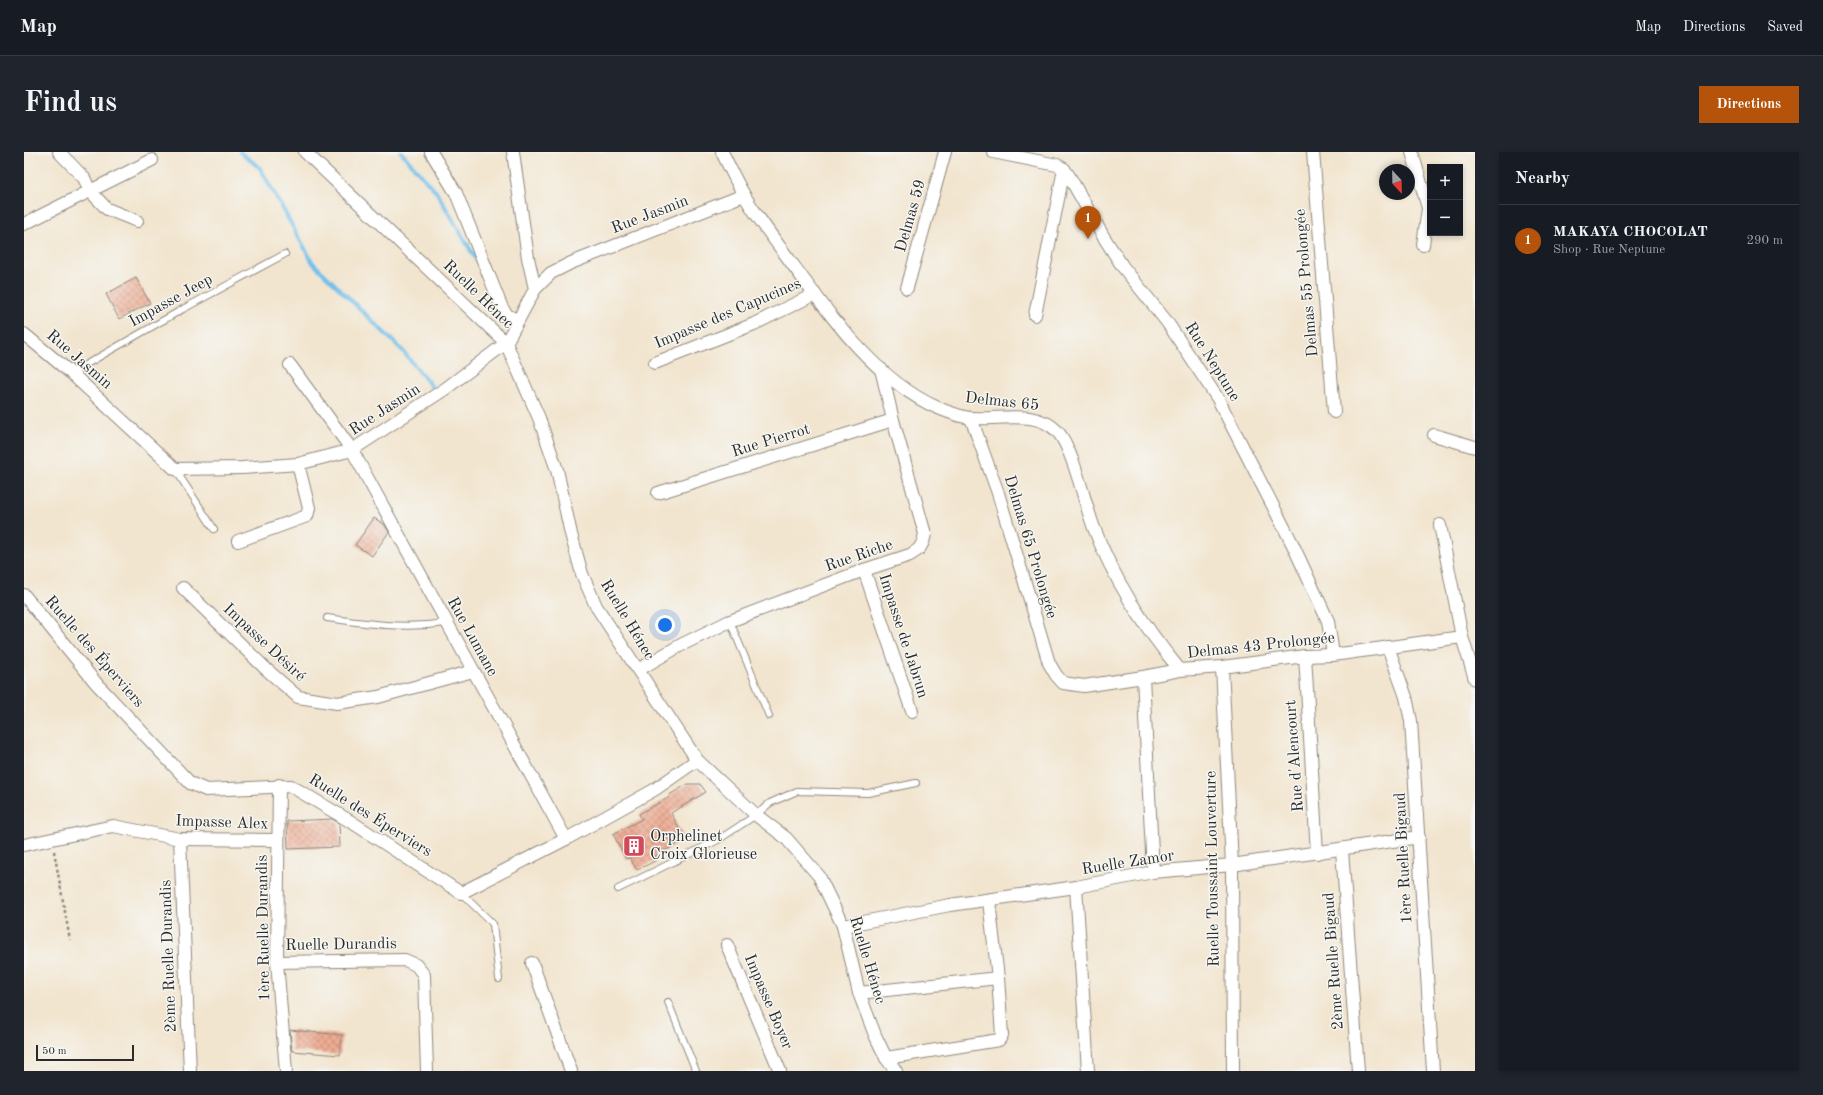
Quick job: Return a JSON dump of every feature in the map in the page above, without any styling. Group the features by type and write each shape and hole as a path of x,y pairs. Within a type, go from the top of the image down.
{"street":[{"path":"59,152 84,178 90,191 107,209 137,221"},
{"name":"Ruelle Hénec","path":"305,152 506,343 539,418 557,470 571,534 582,574 596,606 697,760 756,815 786,838 819,876 843,926 859,993 886,1058 896,1071"},
{"path":"431,152 456,194 502,308 507,315 518,320"},
{"path":"513,152 528,258 535,289"},
{"name":"Delmas 65","path":"722,152 744,195 815,294 850,337 881,369 908,392 938,408 971,418 1034,418 1048,423 1059,433 1069,452 1094,528 1112,570 1161,647 1180,670"},
{"name":"Delmas 59","path":"907,288 945,152"},
{"path":"993,152 1057,165 1064,169 1035,315"},
{"name":"Delmas 55 Prolongée","path":"1313,152 1334,412"},
{"path":"1412,152 1428,208 1423,245"},
{"path":"24,224 152,160"},
{"name":"Rue Neptune","path":"1064,169 1123,267 1167,322 1218,399 1292,542 1328,620 1333,655"},
{"name":"Rue Jasmin","path":"24,334 71,373 175,469 242,468 298,464 352,450 445,389 506,343 535,289 551,273 571,263 744,195"},
{"name":"Impasse des Capucines","path":"655,364 754,324 815,294"},
{"name":"Rue Lumane","path":"290,364 352,450 566,839"},
{"name":"Rue Riche","path":"638,670 681,645 730,621 864,570 910,556 919,549 925,534 893,420 881,369"},
{"name":"Delmas 65 Prolongée","path":"971,418 998,493 1049,664 1056,675 1063,682"},
{"name":"Rue Pierrot","path":"658,493 893,420"},
{"path":"1434,435 1475,447"},
{"path":"238,541 307,516 309,508 298,464"},
{"path":"1440,525 1462,637 1475,679"},
{"name":"Impasse de Jabrun","path":"864,570 912,712"},
{"name":"Impasse Désiré","path":"182,588 266,669 298,697 337,703 378,697 473,671"},
{"name":"Ruelle des Éperviers","path":"24,595 96,683 190,783 206,790 279,785 291,786 354,823 461,893"},
{"name":"Delmas 43 Prolongée","path":"1063,682 1084,686 1180,670 1222,667 1305,656 1333,655 1462,637"},
{"name":"1ère Ruelle Bigaud","path":"1388,647 1406,697 1411,721 1433,1071"},
{"name":"Rue d'Alencourt","path":"1305,656 1317,853"},
{"name":"Ruelle Toussaint Louverture","path":"1222,667 1232,865 1233,1071"},
{"path":"1143,677 1153,872"},
{"path":"461,893 566,839 654,790 697,760"},
{"name":"1ère Ruelle Durandis","path":"279,785 277,962 286,1071"},
{"name":"Impasse Alex","path":"24,845 113,826 180,839 278,840"},
{"name":"Ruelle Zamor","path":"843,926 950,905 989,901 1076,887 1153,872 1232,865 1342,850 1419,837"},
{"name":"2ème Ruelle Durandis","path":"180,839 190,1071"},
{"name":"2ème Ruelle Bigaud","path":"1342,850 1358,1071"},
{"path":"1076,887 1088,1071"},
{"path":"886,1058 999,1040 1002,1035 998,978 989,901"},
{"name":"Impasse Boyer","path":"727,945 780,1071"},
{"name":"Ruelle Durandis","path":"277,962 405,960 416,965 424,975 427,1071"},
{"path":"532,964 571,1071"},
{"path":"859,993 998,978"}],"lane":[{"name":"Impasse Jeep","path":"71,373 183,309 285,254"},
{"path":"175,469 214,529"},
{"path":"328,618 387,626 421,626 446,623"},
{"path":"730,621 769,716"},
{"path":"618,889 718,840 756,815 770,803 797,791 868,793 916,783"},
{"path":"461,893 493,924 499,979"},
{"path":"668,1002 696,1071"}],"path":[{"path":"53,838 56,867 70,940"}],"building":[{"path":"136,278 150,303 119,319 106,294"},
{"path":"374,518 384,524 389,532 372,556 355,545"},
{"path":"688,784 700,784 706,792 671,813 685,840 655,856 657,860 637,870 630,858 626,859 613,834 642,819 639,814 670,797 669,795"},
{"path":"332,819 339,823 340,847 288,849 287,821"},
{"path":"290,1030 342,1035 340,1055 292,1051"}],"waterway":[{"path":"240,152 260,168 313,263 402,350 432,387"},
{"path":"401,152 437,193 477,261"}],"place":[{"name":"MAKAYA CHOCOLAT","path":"1088,239"},
{"name":"Orphelinet Croix Glorieuse","path":"634,846"}]}
